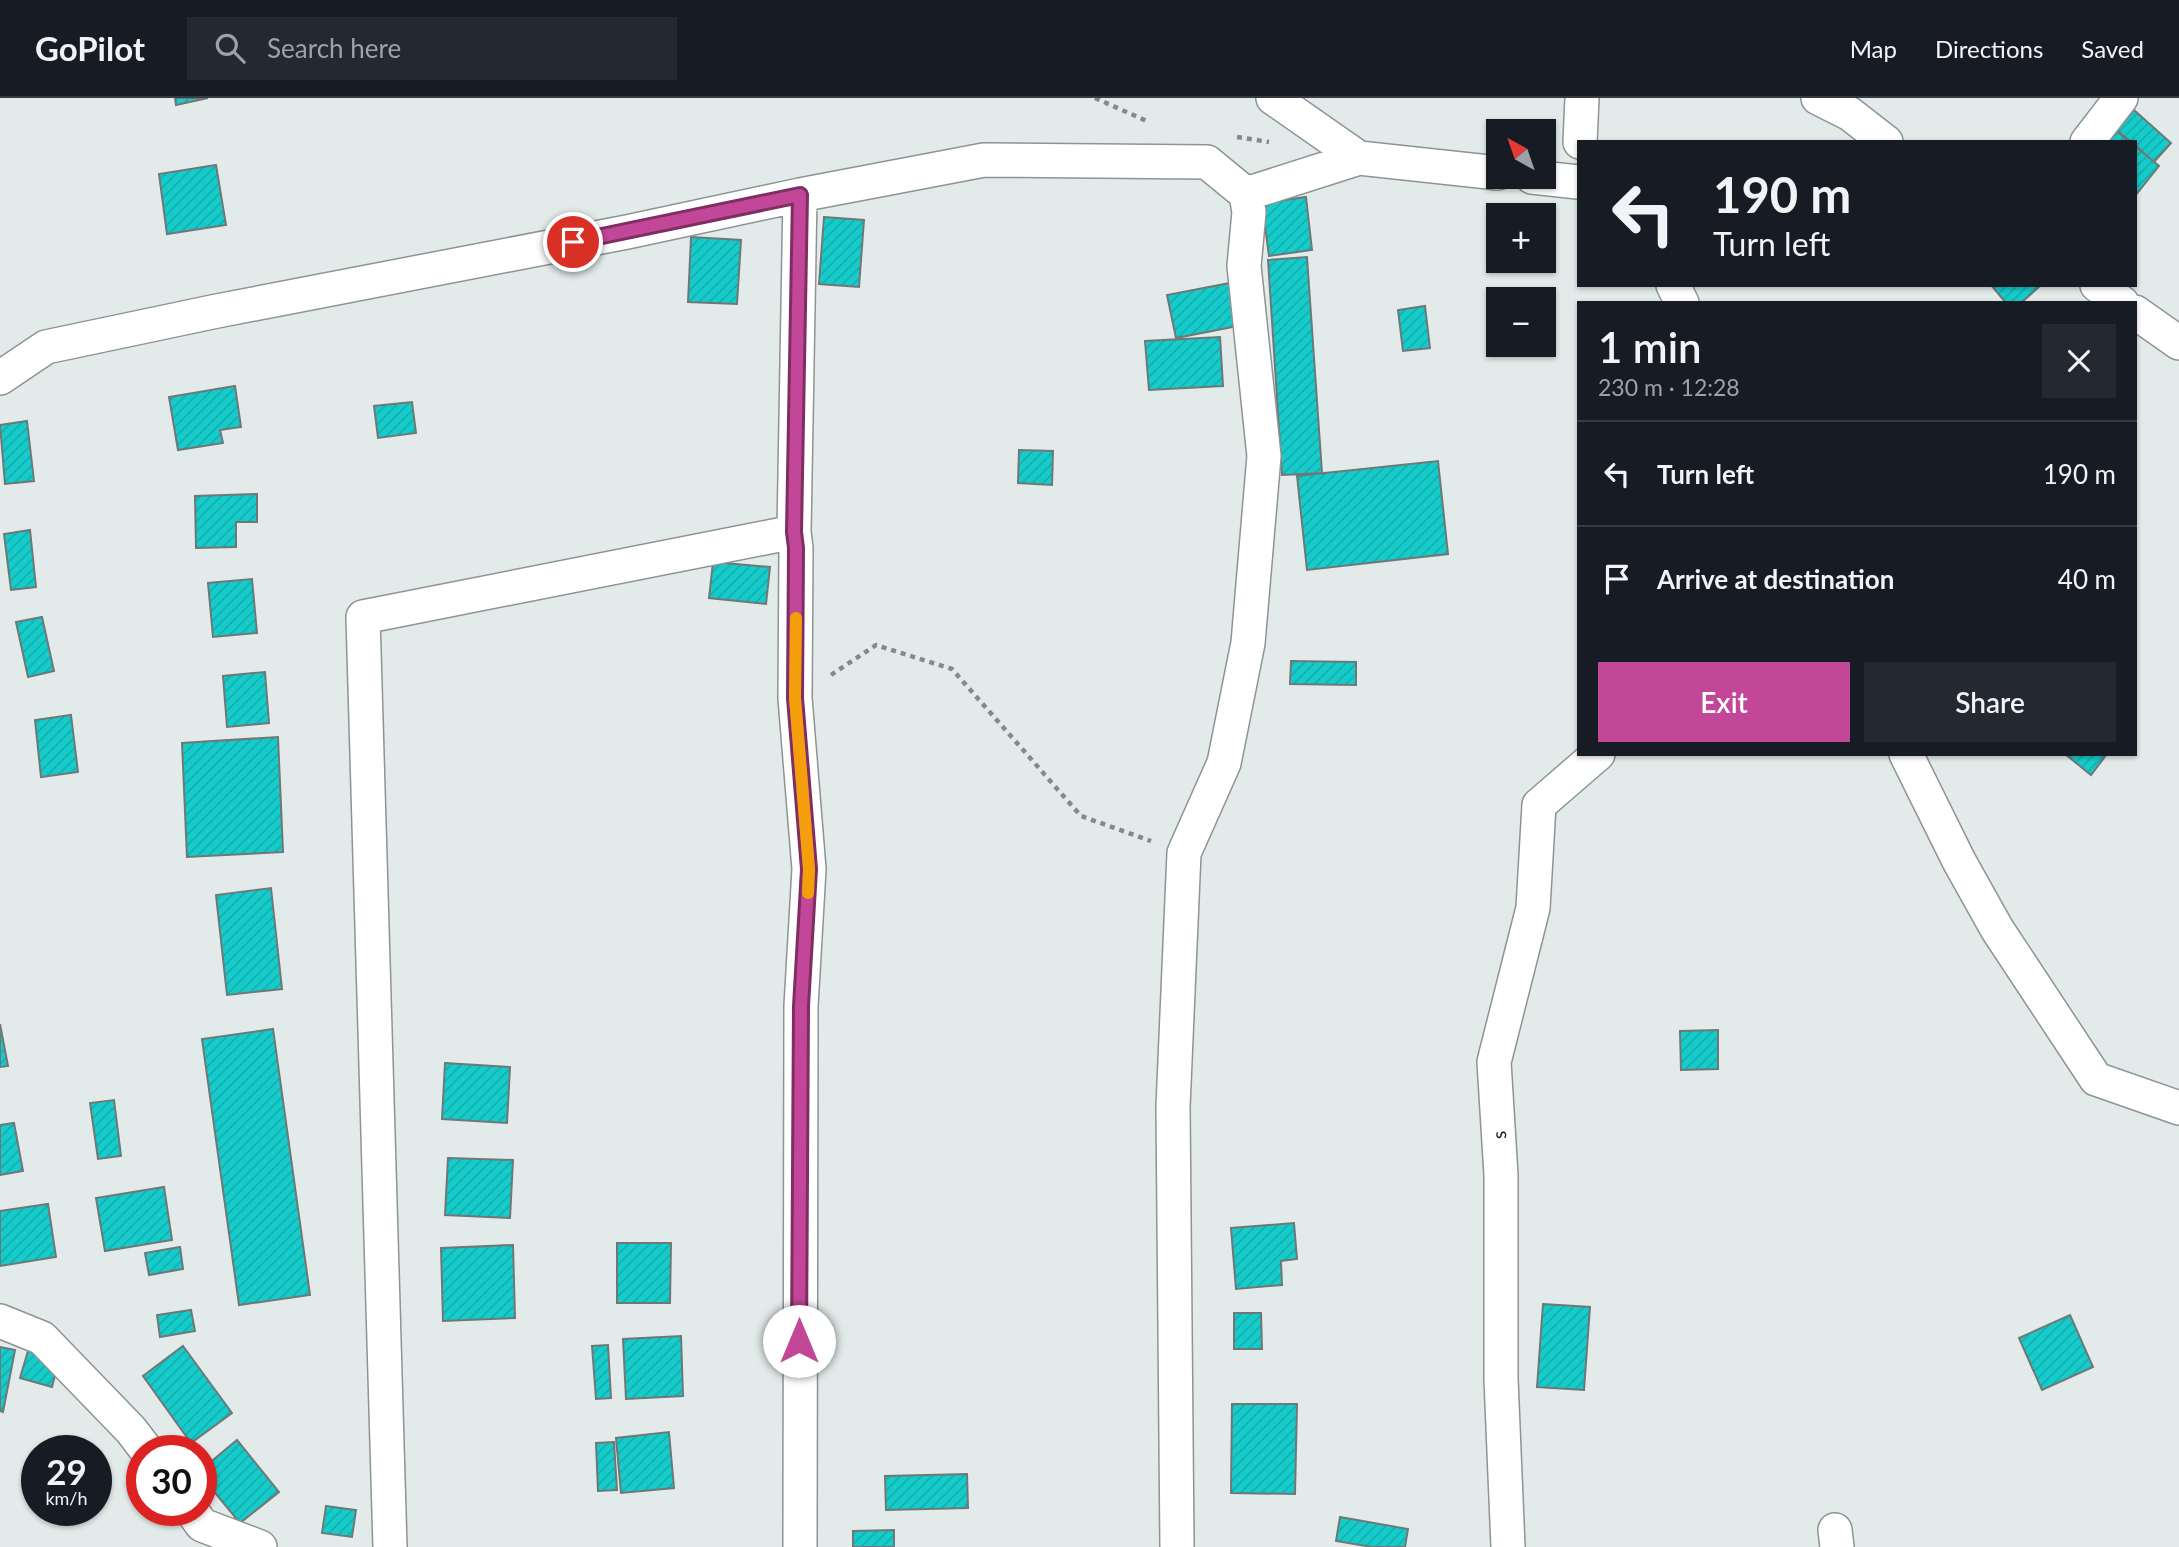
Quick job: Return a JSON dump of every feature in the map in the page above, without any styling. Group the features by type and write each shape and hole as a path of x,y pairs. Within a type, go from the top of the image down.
{"street":[{"path":"1273,98 1359,158"},
{"path":"1580,140 1582,98"},
{"path":"1818,98 1850,114 1883,140"},
{"path":"2090,140 2121,98"},
{"path":"1247,194 1359,158 1486,172"},
{"path":"0,378 46,346 984,160 1207,162 1247,194 1249,212 1244,266 1264,456 1248,643 1224,763 1184,853 1173,1107 1177,1547"},
{"path":"1556,180 1577,182"},
{"path":"800,195 794,532 795,698 809,869 801,1006 800,1547"},
{"path":"2100,287 2119,301"},
{"path":"2137,313 2179,343"},
{"path":"390,1547 363,617 794,532"},
{"name":"s","path":"1508,1547 1501,1379 1501,1175 1494,1062 1533,908 1539,805 1596,756"},
{"path":"1907,756 1959,861 1997,929 2096,1079 2179,1108"},
{"path":"0,1321 42,1338 135,1435"},
{"path":"205,1526 260,1547"}],"path":[{"path":"795,698 876,645 952,669 1081,816 1184,853"}],"building":[{"path":"175,98 208,98 176,105"},
{"path":"2134,110 2171,143 2154,162 2137,147 2137,140 2129,140 2117,130"},
{"path":"2117,131 2127,140 2110,140"},
{"path":"2137,148 2159,166 2137,194"},
{"path":"216,165 226,225 167,234 159,174"},
{"path":"1306,197 1312,250 1269,256 1262,203"},
{"path":"824,217 864,220 859,287 819,284"},
{"path":"691,237 741,240 737,304 688,302"},
{"path":"1307,257 1322,473 1282,475 1268,260"},
{"path":"1230,283 1238,326 1176,338 1167,295"},
{"path":"1993,287 2039,287 2023,301 2004,301"},
{"path":"1425,306 1430,348 1403,351 1398,310"},
{"path":"1220,337 1223,386 1149,390 1145,341"},
{"path":"235,386 241,427 220,430 223,443 178,450 169,397"},
{"path":"412,402 416,433 378,438 374,406"},
{"path":"27,421 34,481 5,484 0,425"},
{"path":"1019,450 1053,451 1052,485 1018,483"},
{"path":"1438,461 1448,554 1307,570 1297,476"},
{"path":"257,494 257,522 236,522 236,547 196,548 195,496"},
{"path":"30,530 36,587 11,590 4,534"},
{"path":"713,562 770,567 766,604 709,598"},
{"path":"252,579 257,633 213,637 208,583"},
{"path":"42,617 54,671 28,677 16,622"},
{"path":"1291,661 1356,662 1356,685 1290,684"},
{"path":"265,672 269,723 227,727 223,676"},
{"path":"71,715 78,772 41,777 35,720"},
{"path":"278,737 283,852 187,857 182,743"},
{"path":"2067,756 2105,756 2091,775"},
{"path":"271,888 282,989 227,995 216,895"},
{"path":"0,1024 8,1066 0,1067"},
{"path":"273,1029 310,1295 239,1305 202,1039"},
{"path":"1718,1030 1718,1069 1681,1070 1680,1031"},
{"path":"445,1063 510,1067 507,1123 442,1119"},
{"path":"114,1100 121,1156 98,1159 90,1103"},
{"path":"14,1123 23,1171 0,1175 0,1125"},
{"path":"448,1158 513,1160 510,1218 445,1215"},
{"path":"164,1187 172,1240 105,1251 96,1198"},
{"path":"48,1204 56,1257 0,1266 0,1211"},
{"path":"1294,1223 1297,1259 1281,1261 1282,1285 1236,1289 1231,1228"},
{"path":"617,1243 671,1243 670,1303 617,1303"},
{"path":"513,1245 515,1318 443,1321 441,1248"},
{"path":"180,1247 183,1269 149,1275 145,1253"},
{"path":"1543,1304 1590,1307 1584,1390 1537,1387"},
{"path":"191,1310 195,1331 160,1337 157,1315"},
{"path":"1234,1313 1261,1313 1262,1349 1234,1349"},
{"path":"2070,1315 2093,1367 2042,1390 2019,1338"},
{"path":"681,1336 683,1396 626,1399 623,1339"},
{"path":"608,1345 611,1398 596,1399 592,1346"},
{"path":"183,1346 232,1413 202,1435 185,1435 143,1376"},
{"path":"0,1347 15,1350 3,1412 0,1411"},
{"path":"28,1351 59,1360 52,1387 20,1378"},
{"path":"1232,1404 1297,1404 1295,1494 1231,1493"},
{"path":"669,1432 674,1488 621,1493 616,1438"},
{"path":"237,1440 279,1492 240,1523 217,1495 217,1457"},
{"path":"614,1442 617,1490 598,1491 596,1443"},
{"path":"967,1474 968,1508 886,1510 885,1476"},
{"path":"326,1506 356,1510 352,1537 322,1533"},
{"path":"1340,1517 1408,1529 1405,1547 1372,1547 1336,1541"},
{"path":"894,1530 894,1547 853,1547 853,1531"}],"slow traffic":[{"path":"796,618 795,698 809,869 808,893"}],"route":[{"path":"573,242 800,195 794,532 795,698 809,869 801,1006 799,1341"}]}
